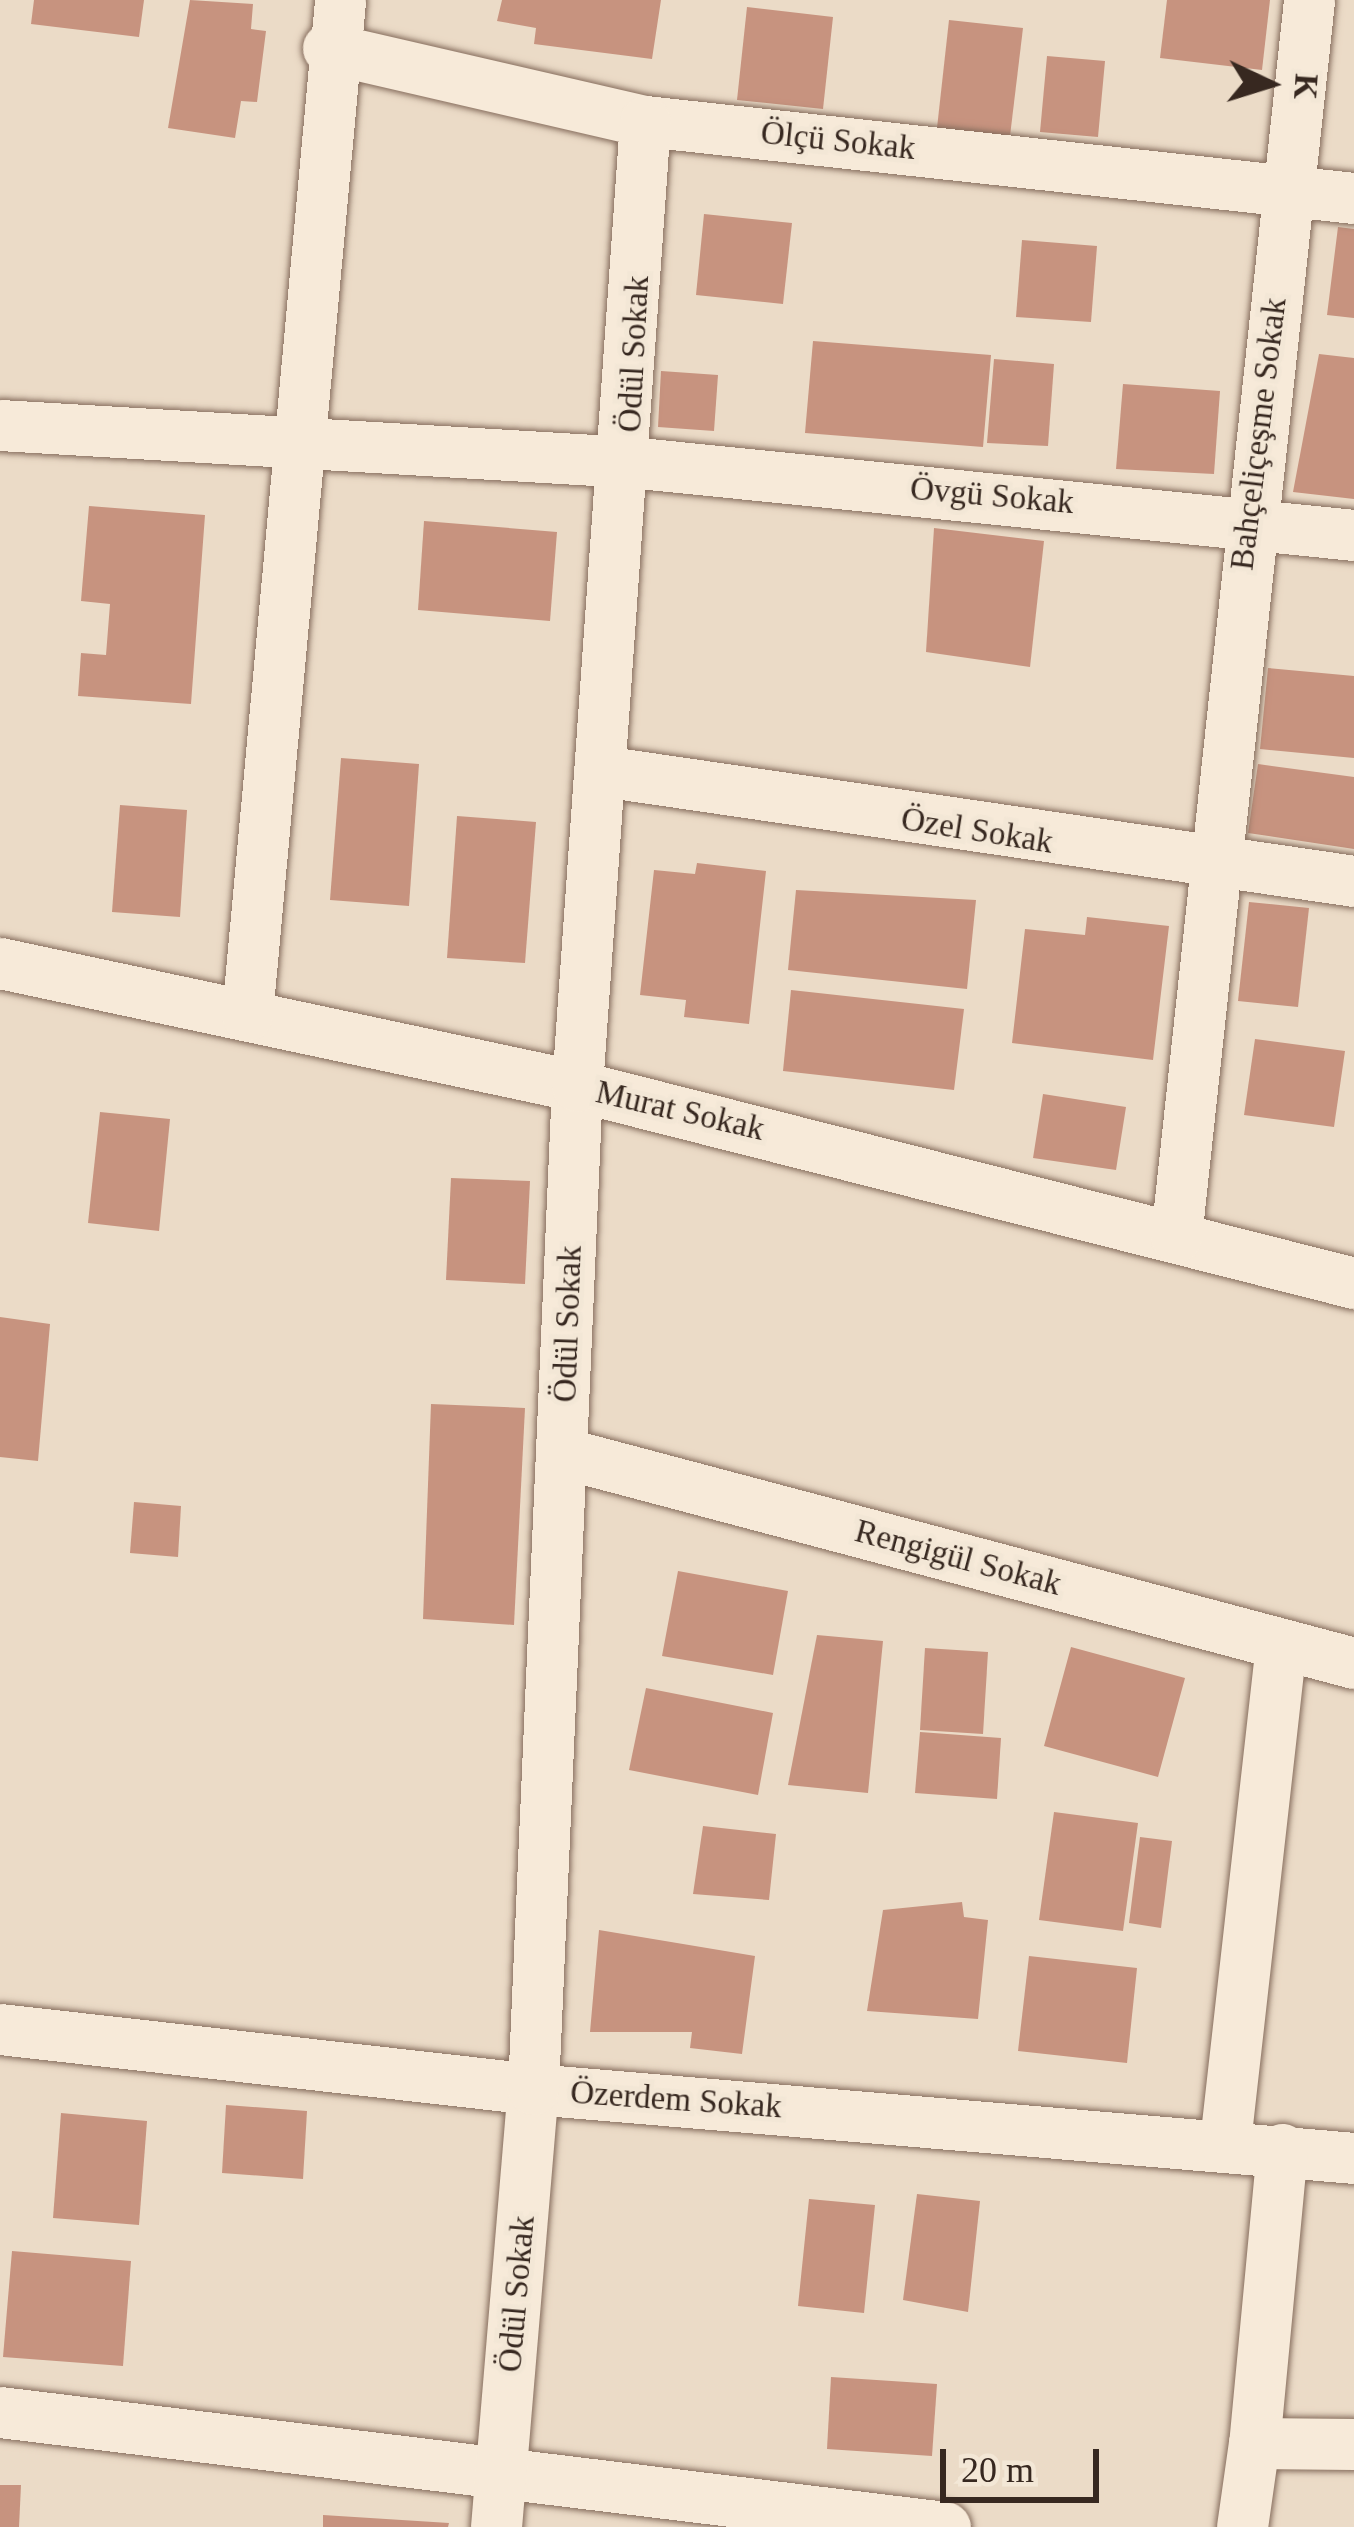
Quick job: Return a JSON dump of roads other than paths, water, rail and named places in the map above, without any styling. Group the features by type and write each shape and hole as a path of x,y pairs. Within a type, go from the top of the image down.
{"street":[{"name":"Bahçeliçeşme Sokak","path":"1176,1237 1208,868 1310,0"},
{"name":"Ölçü Sokak","path":"334,24 645,121 1354,198"},
{"path":"248,1015 292,438 334,24"},
{"name":"Ödül Sokak","path":"496,2527 533,2090 577,1086 629,462 645,121"},
{"name":"Övgü Sokak","path":"0,425 292,438 629,462 1249,520 1354,535"},
{"name":"Özel Sokak","path":"602,771 1208,868 1354,881"},
{"name":"Murat Sokak","path":"0,963 577,1086 1354,1282"},
{"name":"Rengigül Sokak","path":"563,1453 1354,1663"},
{"path":"1225,2142 1281,1644"},
{"name":"Özerdem Sokak","path":"0,2029 533,2090 1225,2142 1354,2158"},
{"path":"1242,2527 1282,2149"},
{"path":"0,2411 945,2527"},
{"path":"1254,2443 1354,2444"}]}
